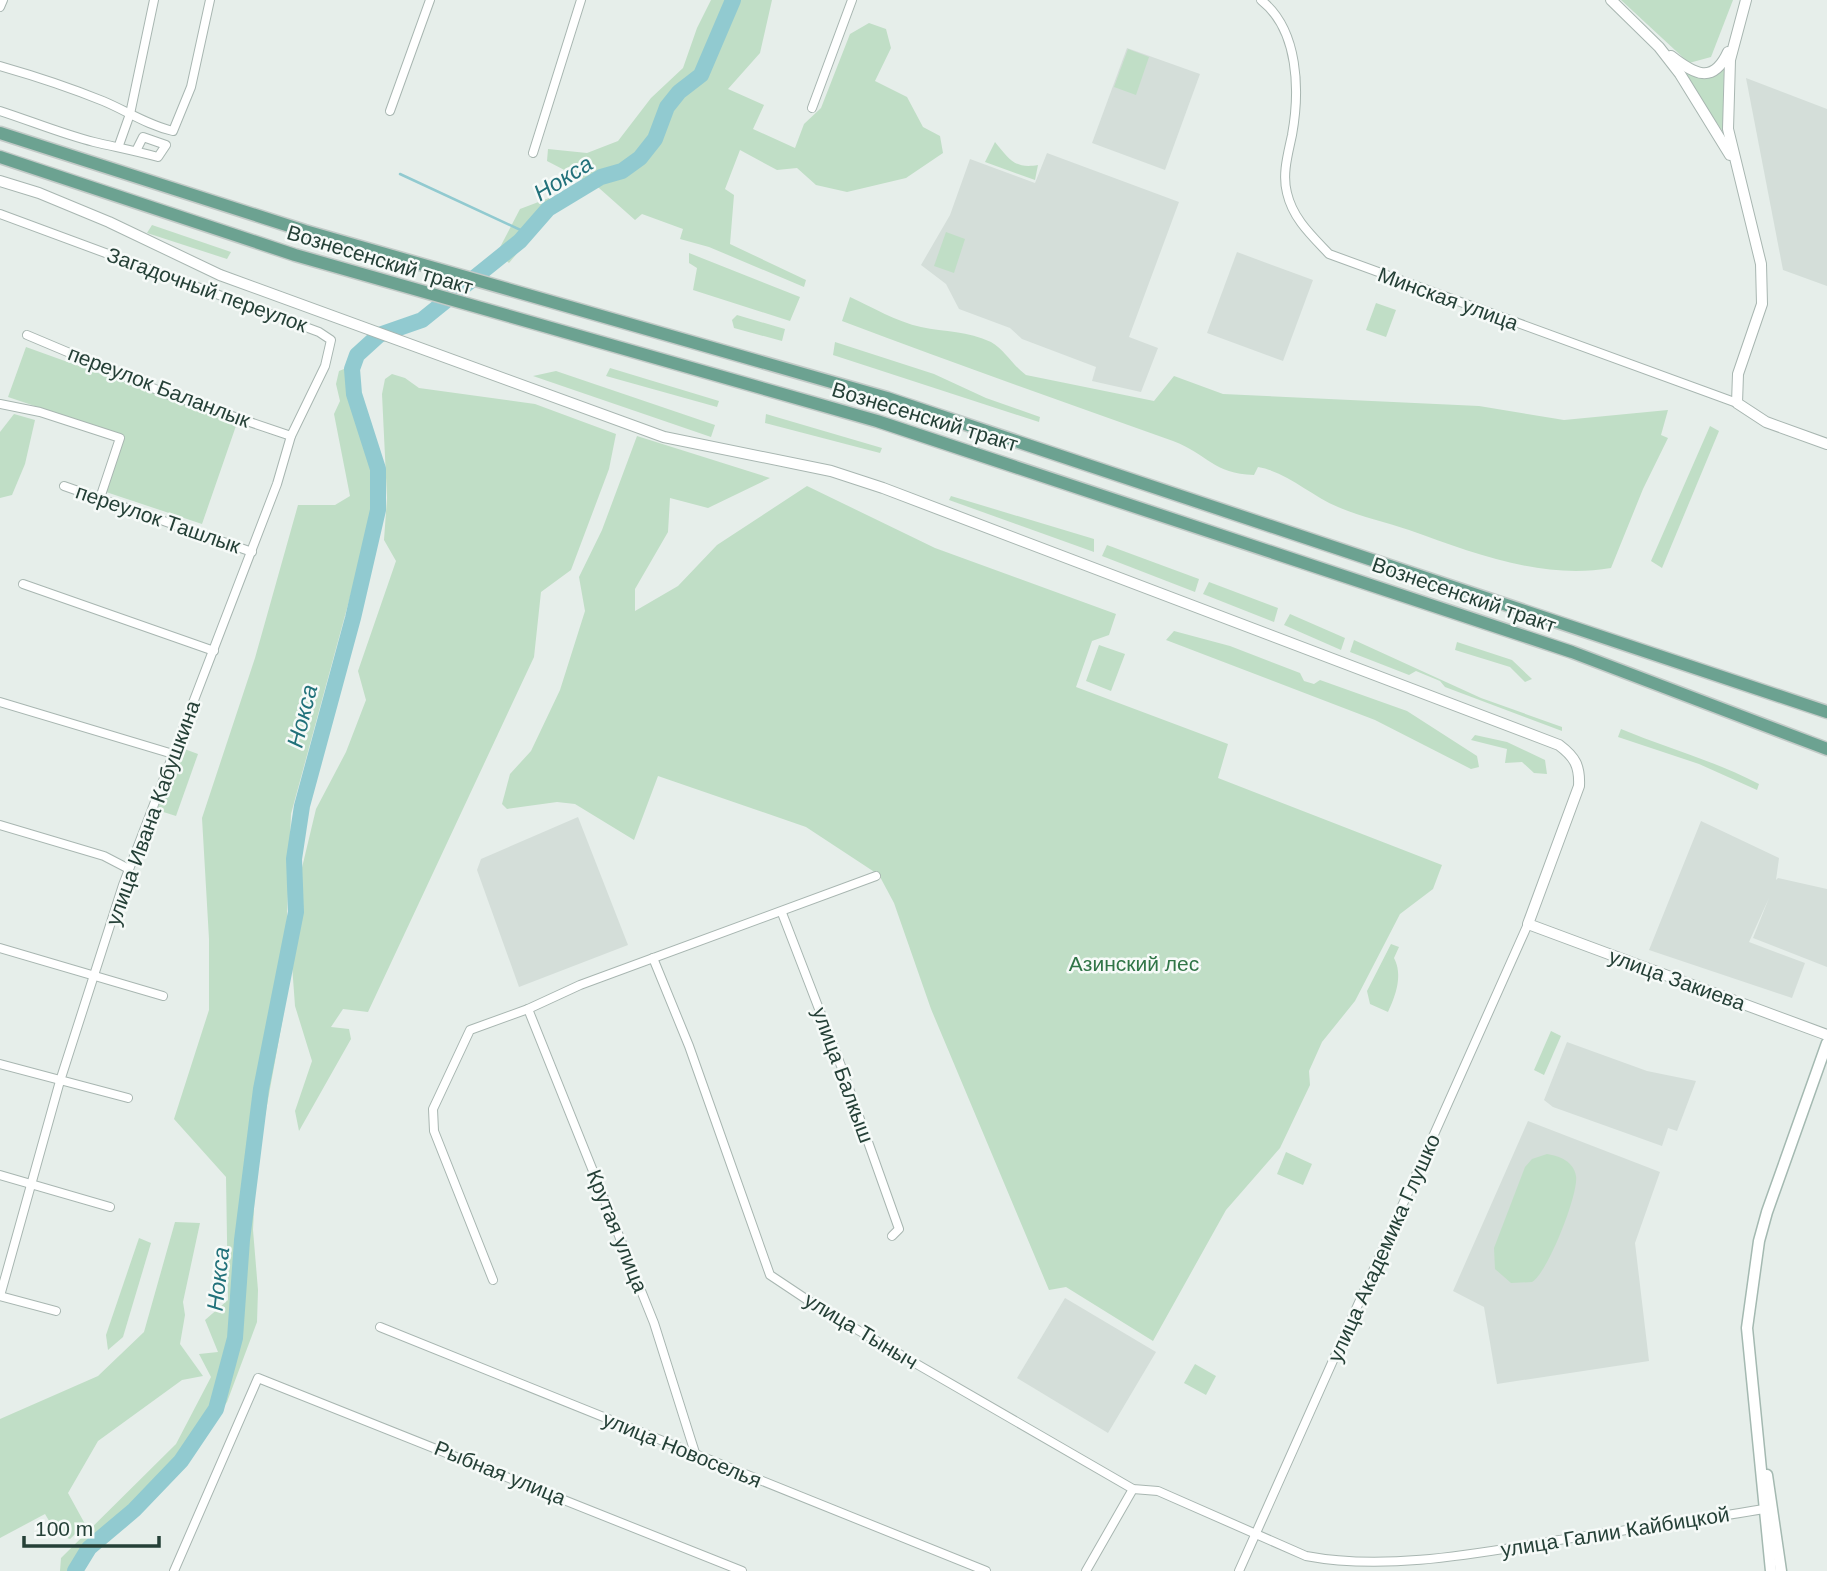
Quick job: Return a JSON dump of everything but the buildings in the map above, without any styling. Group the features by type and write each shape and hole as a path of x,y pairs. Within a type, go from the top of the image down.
{"main road":[{"name":"Вознесенский тракт","path":"0,133 292,227 887,398 1827,712"},
{"name":"Вознесенский тракт","path":"0,157 295,255 483,311 864,417 1009,463 1572,652 1827,749"},
{"path":"1771,1571 1767,1509 1750,1380 1747,1328 1759,1241 1827,1043"},
{"path":"1767,1509 1781,1571"}],"street":[{"path":"0,7 2,0"},
{"path":"119,145 130,114 155,0"},
{"path":"0,66 54,82 173,131 191,87 210,0"},
{"path":"390,111 430,0"},
{"path":"533,153 581,0"},
{"path":"812,108 852,0"},
{"name":"Минская улица","path":"1261,0 1274,10 1283,23 1295,67 1295,107 1285,171 1286,192 1303,226 1329,254 1737,403 1766,422 1827,444"},
{"path":"1611,0 1659,47 1687,68 1705,74 1716,70 1724,61 1746,0"},
{"path":"1734,38 1730,60 1728,129 1763,273 1762,304 1738,374 1737,403"},
{"path":"1659,47 1680,74 1735,165"},
{"path":"0,110 94,142 119,145 136,151"},
{"path":"0,181 39,193 109,222 220,275 663,437 795,462 883,488 1559,745 1573,756 1580,771 1578,786 1528,924"},
{"name":"Загадочный переулок","path":"0,214 319,332 331,340"},
{"name":"переулок Баланлык","path":"27,335 167,394 291,436"},
{"name":"улица Ивана Кабушкина","path":"0,1296 29,1184 60,1081 129,869 252,552 291,436 326,366 331,340"},
{"path":"1,404 40,412 120,438 100,498"},
{"name":"переулок Ташлык","path":"64,486 252,552"},
{"path":"23,584 214,651"},
{"path":"0,702 173,754"},
{"path":"0,825 104,856 129,869"},
{"path":"494,1280 438,1147 433,1109 470,1030 528,1009 580,985 782,913 876,876"},
{"name":"улица Балкыш","path":"782,913 841,1066 899,1229 892,1236"},
{"name":"улица Закиева","path":"1528,924 1827,1035"},
{"name":"улица Академика Глушко","path":"1239,1571 1528,924"},
{"path":"0,948 163,996"},
{"name":"улица Тыныч","path":"653,958 690,1046 770,1275 818,1307 1133,1489 1158,1491 1254,1534"},
{"name":"Крутая улица","path":"528,1009 654,1323 696,1456"},
{"path":"0,1064 128,1098"},
{"path":"0,1174 110,1206"},
{"path":"0,1296 56,1311"},
{"name":"улица Новоселья","path":"380,1327 986,1571"},
{"name":"Рыбная улица","path":"174,1571 258,1378 742,1571"},
{"path":"1086,1571 1133,1489"},
{"name":"улица Галии Кайбицкой","path":"1254,1534 1316,1559 1366,1565 1446,1558 1767,1509"}],"shaded area":[{"path":"1127,48 1200,74 1165,170 1092,143"},
{"path":"1746,78 1827,109 1827,286 1783,270"},
{"path":"1047,153 1179,202 1129,337 1158,348 1141,392 1092,381 1096,367 1022,339 1010,328 959,309 946,284 921,265 950,215 970,159 1035,183"},
{"path":"1237,252 1313,280 1283,361 1207,333"},
{"path":"578,817 628,945 519,987 477,870 481,859"},
{"path":"1701,821 1779,858 1776,880 1778,878 1827,889 1827,967 1753,938 1769,898 1749,942 1805,963 1792,998 1649,950"},
{"path":"1567,1042 1647,1071 1696,1081 1677,1131 1668,1128 1662,1146 1553,1107 1544,1100"},
{"path":"1528,1121 1660,1172 1635,1243 1649,1361 1497,1384 1484,1307 1453,1291"},
{"path":"1065,1298 1156,1352 1108,1433 1017,1378"}],"green space":[{"path":"711,0 772,0 760,53 728,89 764,105 753,129 795,148 804,124 821,108 850,34 869,23 886,29 891,48 875,81 907,97 923,127 940,136 943,153 906,178 847,192 816,185 797,168 777,170 740,150 725,189 734,195 730,244 806,280 804,287 709,247 680,239 683,229 642,214 635,220 599,188 547,161 548,149 587,153 618,141 651,98 683,68 697,28"},
{"path":"1621,0 1733,0 1711,57 1689,63"},
{"path":"1128,49 1149,57 1136,95 1114,87"},
{"path":"1680,68 1709,78 1724,68 1723,132"},
{"path":"995,142 1008,158 1018,164 1038,165 1035,180 985,162"},
{"path":"549,198 555,208 509,263 497,253 520,209"},
{"path":"152,225 231,252 227,259 147,233"},
{"path":"946,232 965,239 954,273 934,266"},
{"path":"689,253 800,297 790,321 693,290 697,268 689,263"},
{"path":"850,297 912,325 982,338 1001,350 1026,375 1154,401 1174,376 1223,394 1479,406 1564,420 1668,410 1661,435 1668,438 1643,489 1611,568 1585,571 1534,567 1483,555 1347,511 1269,470 1258,467 1254,475 1229,471 1173,441 842,321"},
{"path":"1376,303 1396,310 1386,337 1366,330"},
{"path":"737,315 785,329 782,341 734,328 732,320"},
{"path":"835,342 934,374 986,398 1040,417 1039,422 833,355"},
{"path":"26,347 237,423 202,524 106,492 124,436 8,397"},
{"path":"349,367 348,390 374,471 374,509 291,814 283,1017 256,1166 253,1230 258,1290 257,1322 227,1402 184,1462 134,1514 94,1550 82,1571 60,1571 61,1558 176,1444 211,1377 199,1354 218,1352 205,1320 228,1300 226,1177 174,1119 209,1010 209,939 202,818 255,658 298,505 335,505 350,496 334,414 340,401 336,384 339,371"},
{"path":"610,368 719,401 717,407 606,376"},
{"path":"556,371 715,425 711,437 533,376"},
{"path":"392,374 405,378 419,388 535,404 616,434 609,469 571,570 541,592 534,657 368,1012 343,1009 331,1027 349,1029 351,1039 299,1131 295,1111 312,1061 295,1006 290,937 295,897 316,809 346,752 366,700 358,671 396,561 384,540 387,498 382,394 385,379"},
{"path":"14,414 35,420 25,464 12,495 0,498 0,432"},
{"path":"766,414 882,448 880,453 765,423"},
{"path":"1710,426 1719,431 1662,568 1651,561"},
{"name":"Азинский лес","path":"637,436 770,478 708,508 670,498 668,532 635,589 635,611 678,586 717,545 807,486 935,548 1116,614 1109,635 1092,641 1076,687 1228,744 1218,778 1442,865 1433,889 1400,914 1355,1001 1322,1042 1309,1071 1310,1085 1280,1148 1226,1210 1153,1341 1066,1287 1049,1290 931,1009 894,903 879,875 806,827 658,776 634,840 575,804 557,802 507,809 502,804 510,774 531,751 560,690 585,611 579,577 602,530"},
{"path":"951,496 1094,539 1094,552 949,500"},
{"path":"1107,545 1199,579 1195,592 1102,556"},
{"path":"1209,582 1278,608 1274,622 1203,594"},
{"path":"1290,614 1345,638 1341,650 1284,625"},
{"path":"1174,631 1230,646 1300,673 1304,681 1314,684 1320,680 1407,711 1477,756 1479,767 1471,769 1375,720 1166,640"},
{"path":"1354,640 1481,698 1562,727 1562,731 1445,687 1440,681 1416,671 1409,675 1350,652"},
{"path":"1457,642 1512,660 1532,679 1525,682 1510,667 1455,650"},
{"path":"1099,645 1125,654 1111,691 1086,681"},
{"path":"1621,729 1742,776 1759,784 1757,790 1699,764 1618,737"},
{"path":"1475,735 1507,742 1545,760 1547,774 1534,773 1522,762 1505,763 1507,749 1471,740"},
{"path":"179,747 198,754 176,816 157,810"},
{"path":"1391,944 1399,947 1394,958 1398,978 1388,1012 1370,1004 1367,991"},
{"path":"1551,1031 1561,1036 1544,1075 1534,1070"},
{"path":"1286,1152 1312,1164 1303,1185 1277,1174"},
{"path":"1547,1154 1569,1163 1576,1176 1576,1185 1567,1215 1546,1264 1532,1282 1511,1283 1495,1269 1494,1248 1525,1167 1532,1159"},
{"path":"175,1222 200,1223 183,1302 185,1315 180,1344 203,1376 182,1380 98,1441 68,1493 85,1524 70,1539 57,1534 45,1514 0,1538 0,1419 98,1376 144,1332"},
{"path":"139,1238 151,1243 123,1337 108,1350 106,1335"},
{"path":"1195,1364 1216,1376 1206,1395 1184,1383"}],"waterway":[{"name":"Нокса","path":"75,1571 89,1548 134,1510 181,1461 216,1409 235,1338 242,1240 261,1089 296,912 294,859 302,806 353,618 378,510 378,469 354,394 352,369 357,355 379,335 422,320 520,241 548,209 601,177 622,171 640,158 655,139 667,107 679,92 701,75 733,0"},
{"path":"400,174 527,233"}]}
